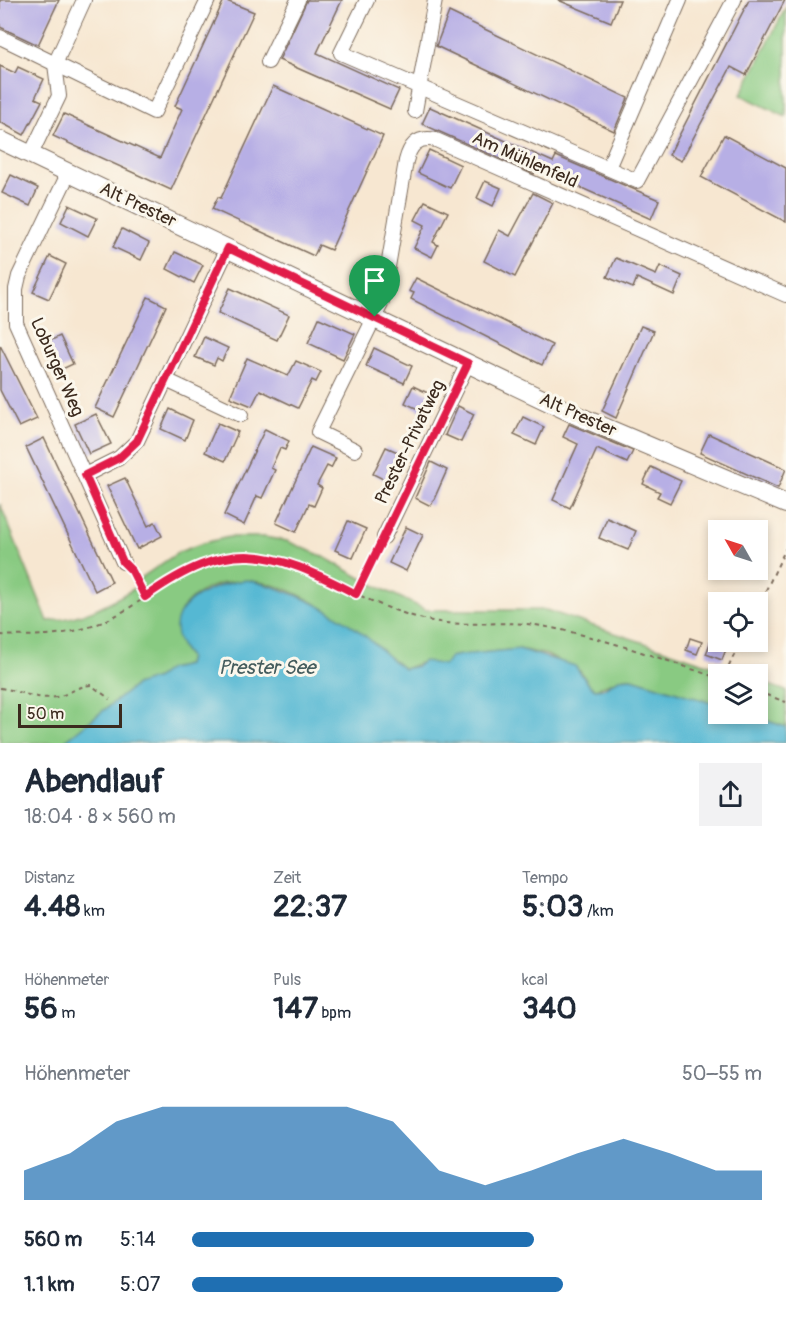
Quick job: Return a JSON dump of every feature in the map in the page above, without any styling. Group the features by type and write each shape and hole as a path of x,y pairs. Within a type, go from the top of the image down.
{"main road":[{"name":"Alt Prester","path":"0,140 375,317 578,416 786,504"}],"street":[{"path":"31,154 59,96 55,64 84,0"},
{"path":"0,37 154,112 208,0"},
{"path":"268,62 298,0"},
{"path":"367,0 341,52 637,181 734,0"},
{"path":"415,111 435,0"},
{"path":"608,168 680,0"},
{"name":"Am Mühlenfeld","path":"375,317 382,301 408,152 415,143 424,139 435,140 786,295"},
{"name":"Loburger Weg","path":"69,172 19,276 16,289 15,320 123,562"},
{"path":"85,475 119,458 132,448 228,248"},
{"path":"356,450 318,432 375,317"},
{"name":"Prester-Privatweg","path":"384,537 468,363"},
{"path":"166,380 241,415"}],"path":[{"path":"356,594 384,537"},
{"path":"765,592 786,548"},
{"path":"0,635 39,636 88,628 116,615 177,576 202,564 226,557 249,555 273,558 300,566 356,594 404,613 446,623 523,624 544,627 708,675"},
{"path":"123,562 132,571 145,597"},
{"path":"0,688 45,698 56,697 76,687 91,685 110,699"},
{"path":"768,696 786,702"}],"green space":[{"path":"786,7 786,117 741,95"},
{"path":"0,504 48,621 83,614 116,599 137,587 135,582 179,552 229,537 264,537 287,541 322,556 368,582 426,610 546,610 708,664 708,702 632,678 623,678 595,689 590,686 580,671 547,655 519,649 461,655 450,657 445,665 420,663 404,669 341,620 316,604 292,592 266,584 240,581 205,590 182,610 178,622 178,635 189,657 187,665 170,669 157,678 136,685 62,743 0,743"},
{"path":"768,685 786,691 786,727 768,721"}],"water":[{"name":"Prester See","path":"247,580 263,584 296,595 327,610 356,629 404,669 417,666 424,661 444,665 450,657 519,649 575,666 590,686 595,689 604,688 619,679 632,678 708,702 708,724 768,724 768,721 786,727 786,743 62,743 136,685 157,678 169,669 187,665 189,657 179,641 176,626 180,613 201,594"}],"building":[{"path":"0,0 59,0 38,45 0,27"},
{"path":"224,0 254,12 171,190 53,136 64,114 160,158 182,109 175,106"},
{"path":"307,0 342,0 317,53 399,90 390,109 279,60"},
{"path":"558,0 620,0 611,22"},
{"path":"749,0 785,0 746,75 731,67 681,161 669,155"},
{"path":"449,12 628,98 614,131 436,46"},
{"path":"0,66 15,73 18,67 44,79 35,98 42,101 24,135 0,122"},
{"path":"273,86 383,136 331,250 319,245 314,256 212,209 218,197 221,198"},
{"path":"430,107 553,162 556,156 659,200 651,219 537,168 534,174 422,124"},
{"path":"724,135 786,168 786,222 701,177"},
{"path":"429,150 461,165 450,188 418,173"},
{"path":"11,175 38,188 30,206 2,193"},
{"path":"485,181 501,188 493,206 477,198"},
{"path":"533,193 553,203 515,277 484,261 499,230 510,236"},
{"path":"425,201 448,212 433,242 438,245 432,257 414,248 425,225 415,220"},
{"path":"69,205 97,218 88,236 61,222"},
{"path":"122,229 149,243 141,260 113,247"},
{"path":"175,252 203,265 194,283 167,269"},
{"path":"50,256 66,264 49,299 33,292"},
{"path":"616,258 656,275 660,266 682,276 674,295 637,278 633,288 607,277"},
{"path":"416,278 552,345 542,365 411,299 414,293 409,291"},
{"path":"230,288 289,315 277,340 218,313"},
{"path":"148,297 166,306 114,417 95,408"},
{"path":"319,318 355,334 343,359 308,343"},
{"path":"641,326 654,331 616,418 602,411"},
{"path":"60,336 73,364 56,372 43,344"},
{"path":"204,337 228,348 222,361 217,358 214,365 195,357"},
{"path":"0,345 37,419 19,427 0,390"},
{"path":"374,348 412,366 404,383 366,366"},
{"path":"247,358 288,376 296,361 321,372 316,382 312,380 298,408 260,390 252,406 230,397"},
{"path":"413,386 430,394 422,411 405,403"},
{"path":"458,406 474,414 461,442 445,435"},
{"path":"170,409 193,420 185,440 161,429"},
{"path":"96,414 111,444 89,454 75,424"},
{"path":"523,417 544,427 536,445 514,435"},
{"path":"218,423 238,432 225,461 205,452"},
{"path":"569,424 633,451 627,463 597,449 570,508 553,500 578,444 563,437"},
{"path":"265,429 289,441 285,450 280,448 271,468 275,470 262,498 257,496 244,525 224,515"},
{"path":"709,434 786,469 778,488 700,453"},
{"path":"44,438 112,582 95,591 26,447"},
{"path":"311,447 336,458 331,468 327,466 317,485 322,488 314,506 309,504 296,532 276,523"},
{"path":"386,447 402,454 389,482 373,474"},
{"path":"431,462 447,470 431,506 415,498"},
{"path":"651,467 681,481 670,503 657,497 660,492 643,484"},
{"path":"125,478 148,526 155,522 162,536 137,549 107,486"},
{"path":"607,518 636,531 628,550 599,538"},
{"path":"348,521 366,529 353,558 335,550"},
{"path":"406,527 423,535 406,571 389,563"},
{"path":"690,638 702,642 697,654 686,650"},
{"path":"708,649 708,652 725,652 722,660 706,654"}],"route":[{"path":"228,248 375,317 468,363 356,594 300,566 264,556 249,555 226,557 189,569 145,597 132,571 123,562 85,475 119,458 137,441 228,248"}]}
